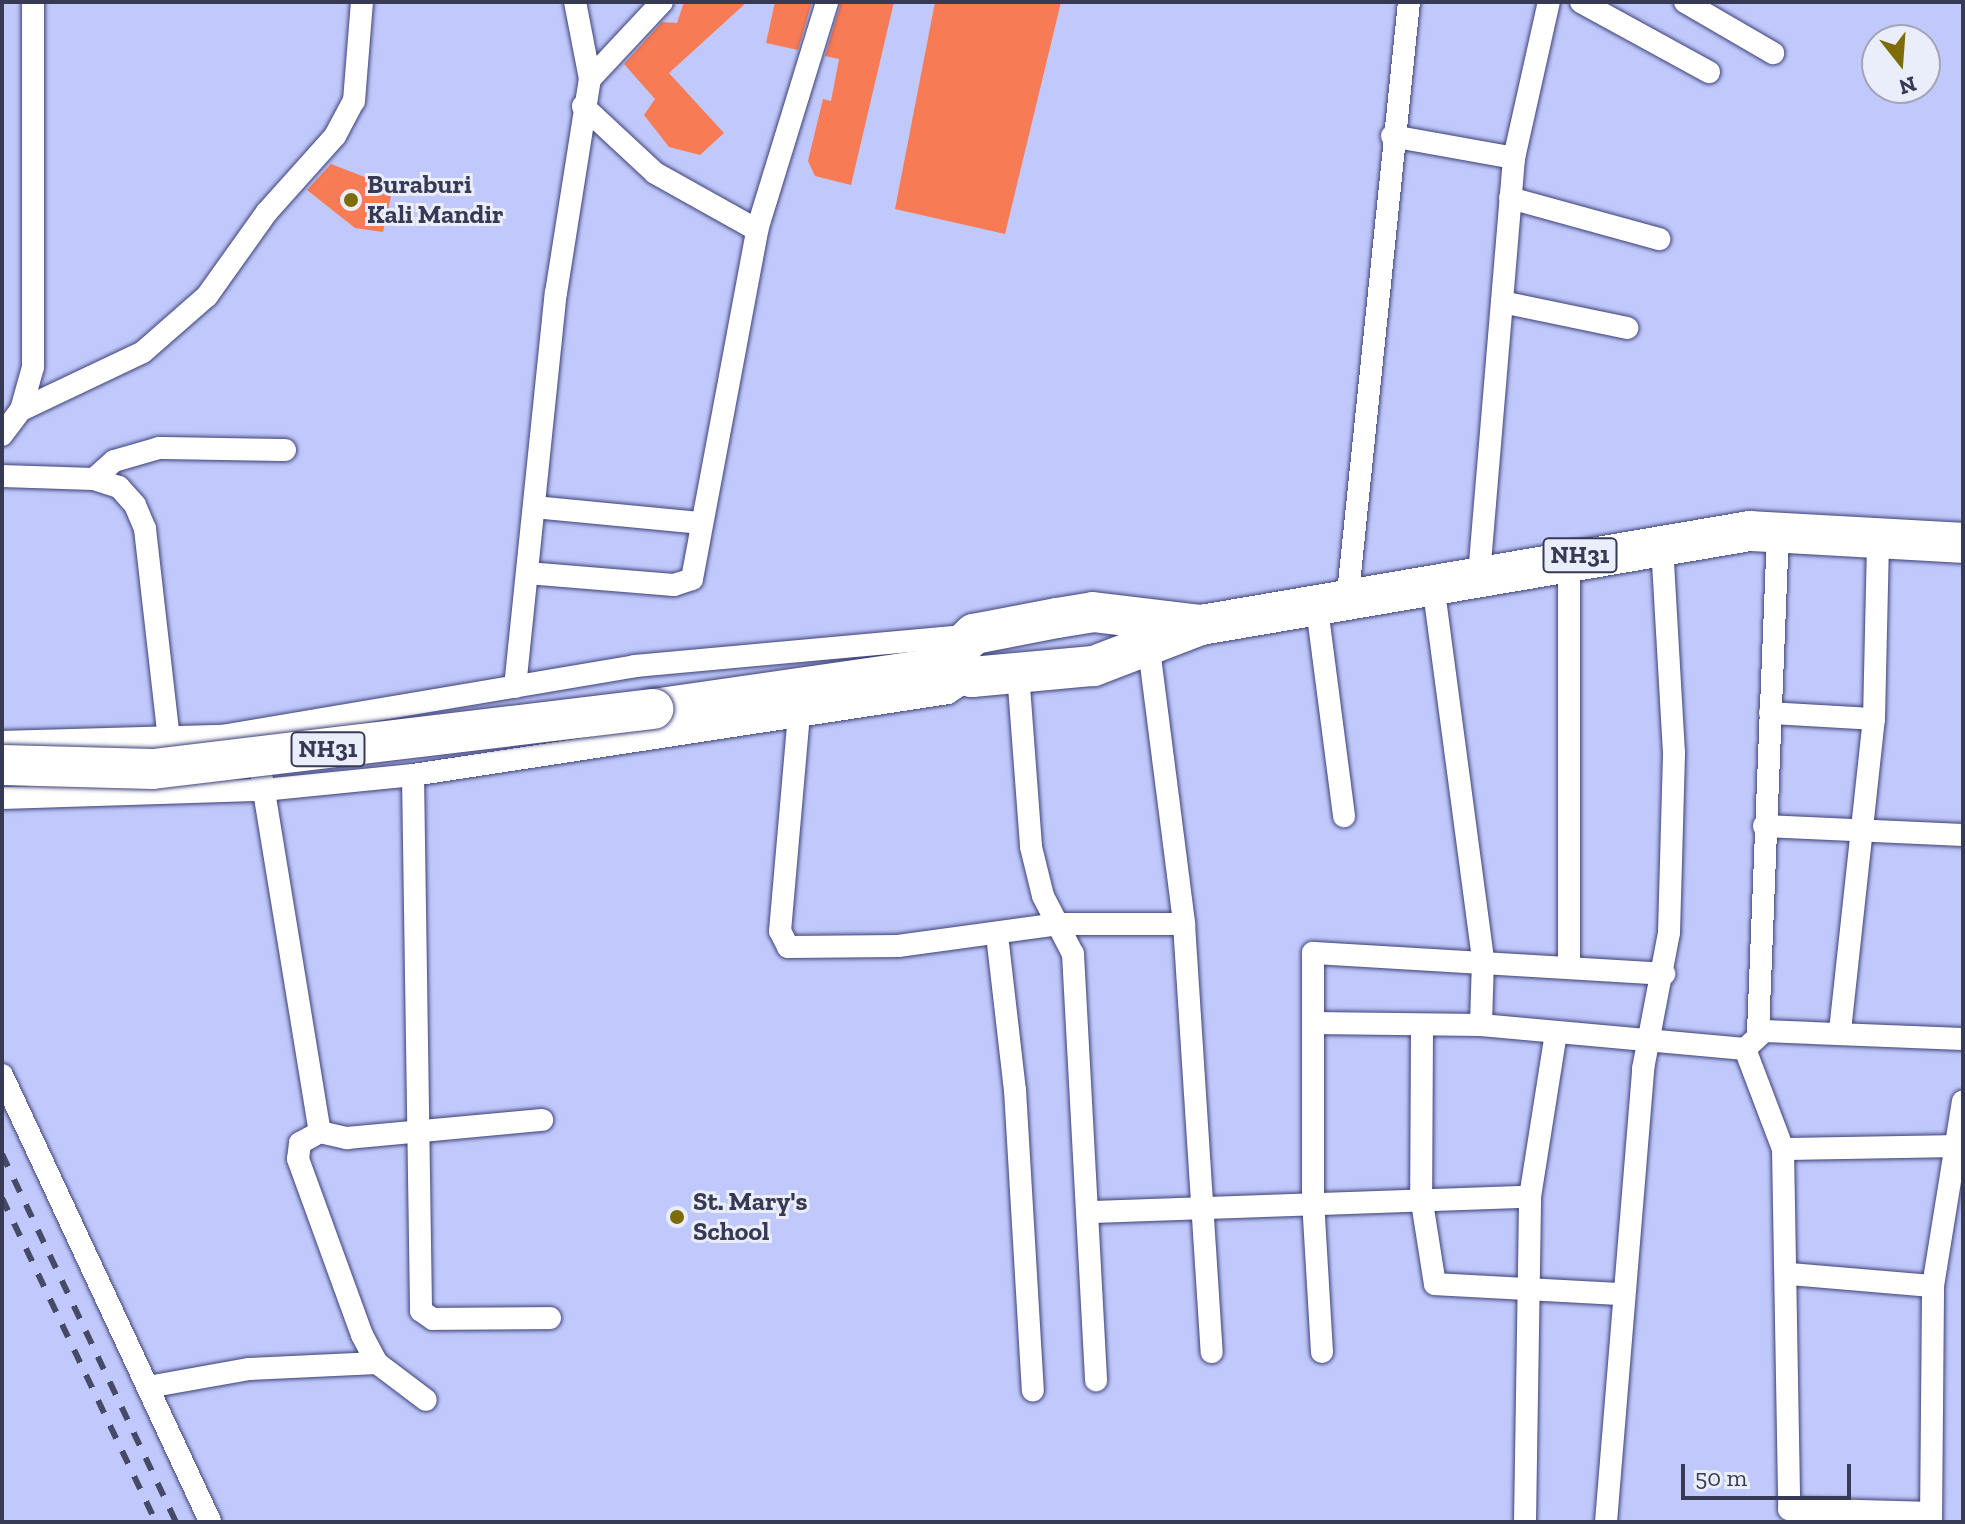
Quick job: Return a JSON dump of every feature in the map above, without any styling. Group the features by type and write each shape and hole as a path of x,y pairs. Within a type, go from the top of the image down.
{"highway":[{"name":"NH31","path":"974,634 1093,612 1201,625 1332,605 1569,557 1662,543 1778,532 1963,543"},
{"path":"1057,618 1042,632 1042,655 1066,670"},
{"name":"NH31","path":"2,765 153,769 955,673 1066,670 1149,649 1201,625"},
{"path":"955,673 974,634"}],"street":[{"path":"21,410 35,322 33,2"},
{"path":"2,435 21,410 143,352 207,296 267,212 335,136 354,101 362,2"},
{"path":"515,687 583,106 590,79 575,2"},
{"path":"590,79 662,2"},
{"path":"527,573 685,583 694,570 699,523 757,230 827,2"},
{"path":"1344,816 1332,605 1409,2"},
{"path":"1479,575 1514,158 1549,2"},
{"path":"1581,2 1709,72"},
{"path":"1685,2 1773,53"},
{"path":"583,106 655,173 757,230"},
{"path":"1392,136 1514,158"},
{"path":"1510,198 1659,239"},
{"path":"1502,302 1627,328"},
{"path":"94,479 114,461 159,448 285,450"},
{"path":"2,476 94,479 119,487 145,529 169,741"},
{"path":"534,507 699,523"},
{"path":"1778,532 1752,1040 1783,1149 1789,1274 1789,1509 1931,1518 1933,1286 1961,1147 1963,1101"},
{"path":"1840,1031 1874,719 1878,536"},
{"path":"1606,1522 1622,1294 1651,1041 1664,974 1674,753 1662,543"},
{"path":"1569,557 1569,967"},
{"path":"1433,584 1483,960 1481,1025"},
{"path":"2,742 169,741 259,730 635,666 974,634"},
{"path":"1149,649 1184,924 1212,1352"},
{"path":"2,798 263,790 413,775 948,693 955,673"},
{"path":"1018,673 1031,847 1058,924 1073,954 1090,1212 1096,1380"},
{"path":"1770,713 1874,719"},
{"path":"799,714 780,931 788,947 997,935 1058,924 1184,924"},
{"path":"259,730 263,790 320,1132"},
{"path":"413,775 421,1311 433,1319 550,1318"},
{"path":"1764,826 1963,835"},
{"path":"997,935 1015,1090 1033,1390"},
{"path":"1322,1352 1313,1202 1311,957 1319,950 1664,974"},
{"path":"1313,1023 1422,1030 1481,1025 1651,1041 1752,1040 1840,1031 1963,1039"},
{"path":"1422,1030 1421,1196 1435,1284 1622,1294"},
{"path":"1525,1522 1530,1197 1556,1033"},
{"path":"2,1075 210,1522"},
{"path":"320,1132 333,1138 542,1120"},
{"path":"320,1132 300,1143 298,1159 377,1363 426,1400"},
{"path":"1783,1149 1961,1147"},
{"path":"1090,1212 1203,1210 1421,1196 1530,1197"},
{"path":"1789,1274 1933,1286"},
{"path":"148,1387 249,1369 377,1363"}],"building":[{"path":"684,2 747,2 669,73 724,133 700,155 669,147 644,115 655,99 624,64 662,22 677,23"},
{"path":"775,2 812,2 798,50 766,43"},
{"path":"841,2 894,2 851,185 815,176 808,161 823,99 831,101 839,59 825,56"},
{"path":"935,2 1061,2 1005,234 895,209"},
{"path":"331,164 393,188 383,232 355,228 307,190"}],"railway":[{"path":"2,1154 176,1522"},
{"path":"2,1198 156,1522"}],"place":[{"name":"Buraburi Kali Mandir","path":"351,200"},
{"name":"St. Mary's School","path":"677,1217"}]}
